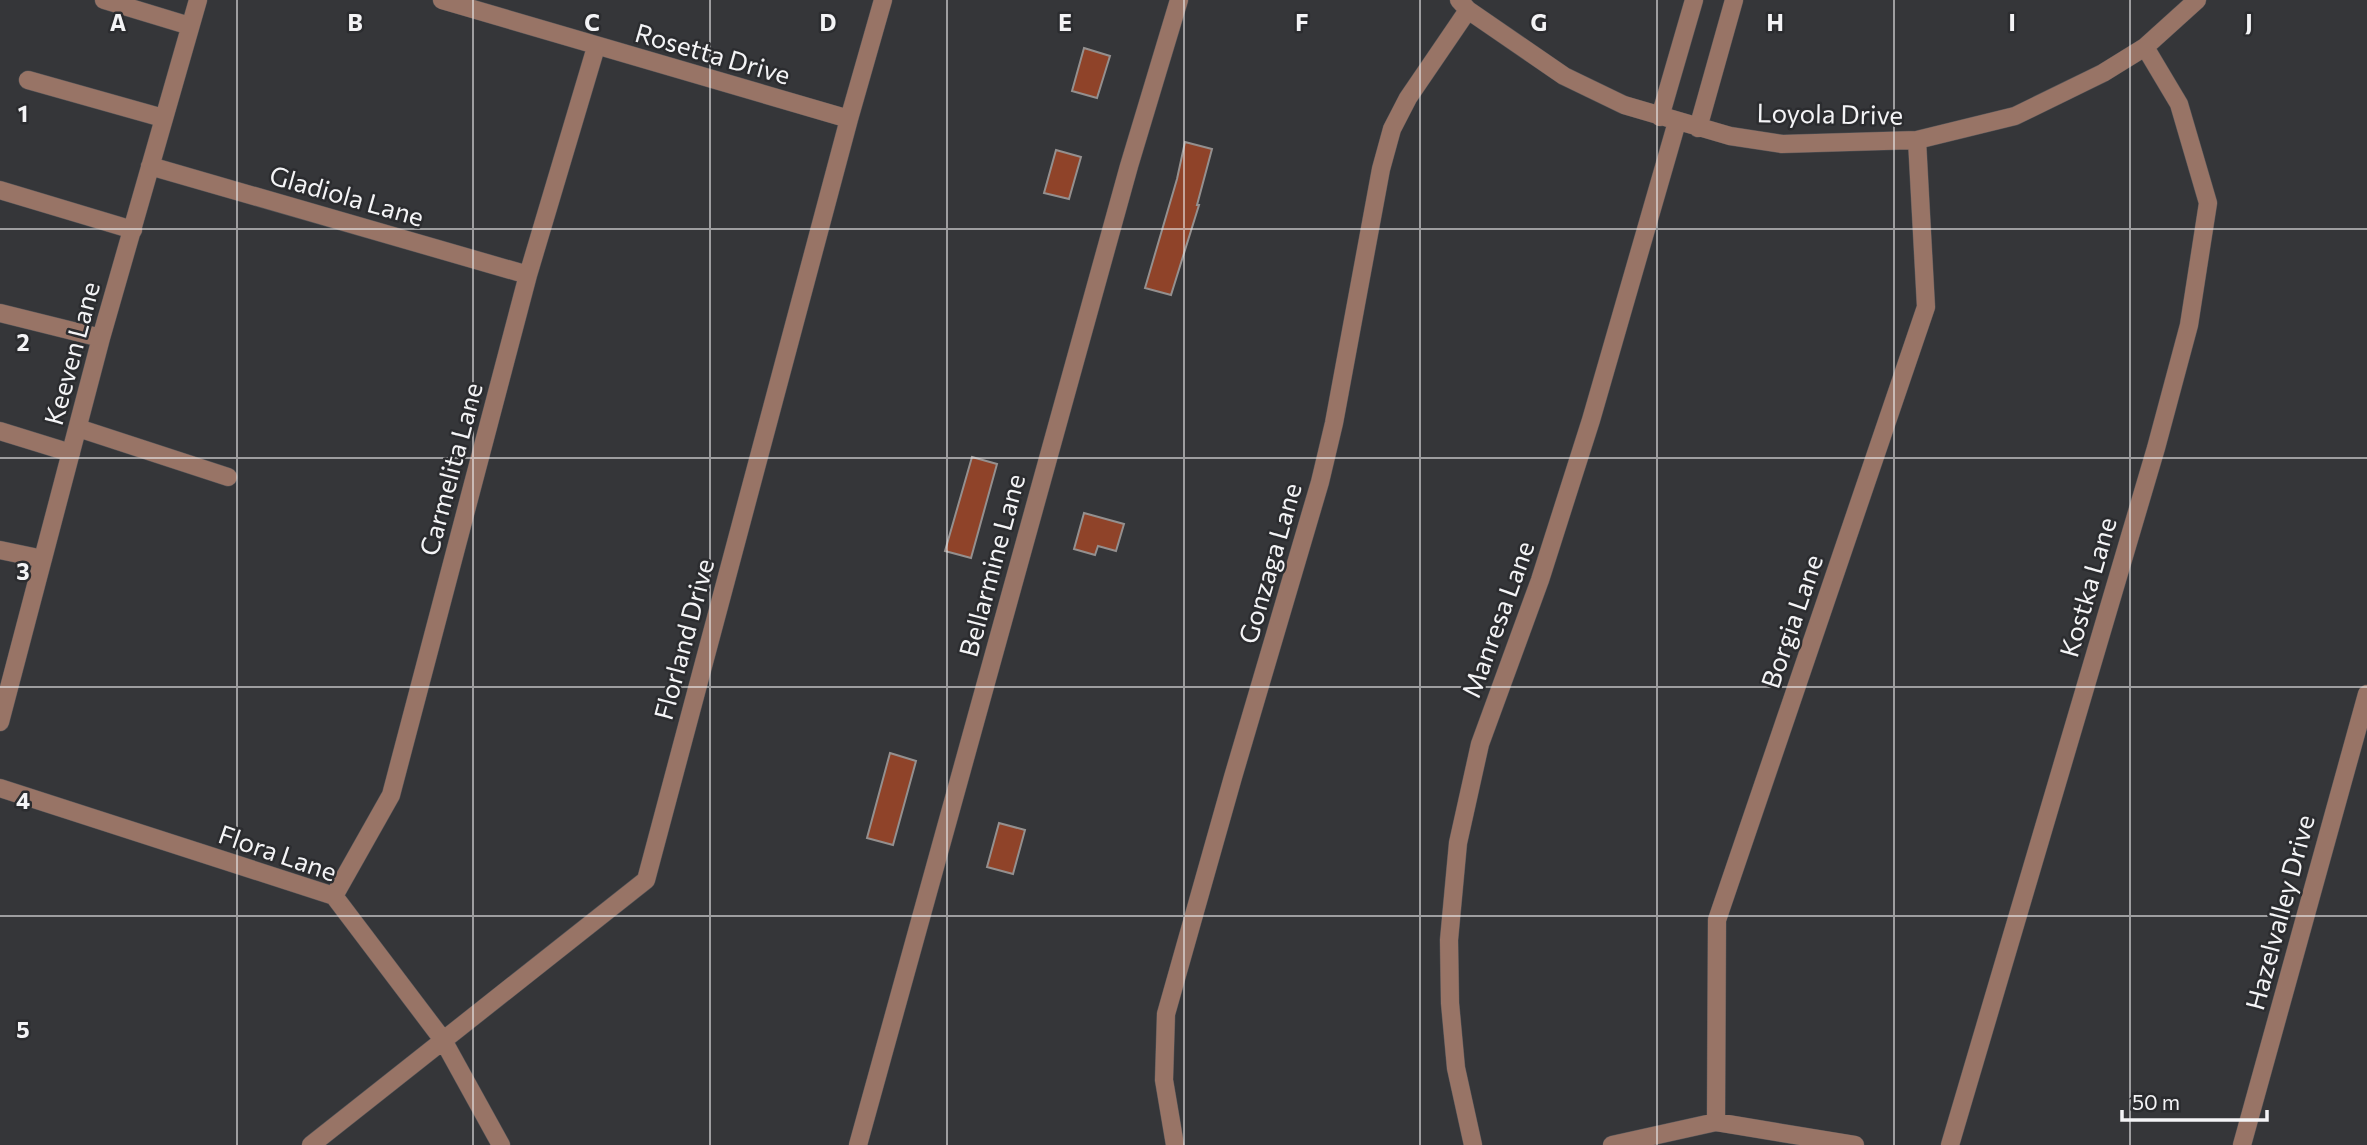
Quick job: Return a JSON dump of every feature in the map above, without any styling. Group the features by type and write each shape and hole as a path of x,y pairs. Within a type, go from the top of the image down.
{"street":[{"path":"104,0 190,26"},
{"name":"Keeven Lane","path":"0,722 101,338 198,0"},
{"name":"Rosetta Drive","path":"442,0 849,119"},
{"name":"Florland Drive","path":"311,1145 646,880 883,0"},
{"name":"Bellarmine Lane","path":"858,1145 1125,179 1179,0"},
{"path":"1660,117 1694,0"},
{"path":"1698,128 1734,0"},
{"name":"Loyola Drive","path":"1464,5 1564,76 1624,105 1730,136 1782,144 1917,140 2015,116 2103,73 2145,47 2197,0"},
{"name":"Gonzaga Lane","path":"1175,1145 1164,1080 1166,1014 1320,482 1334,423 1381,169 1392,129 1464,5"},
{"name":"Carmelita Lane","path":"334,896 391,795 528,275 596,47"},
{"name":"Kostka Lane","path":"1950,1145 2156,448 2189,325 2208,203 2179,104 2145,47"},
{"path":"28,80 163,118"},
{"name":"Manresa Lane","path":"1473,1145 1456,1068 1450,1003 1449,940 1458,843 1480,744 1540,580 1591,420 1677,122"},
{"name":"Borgia Lane","path":"1716,1122 1717,920 1926,307 1917,140"},
{"name":"Gladiola Lane","path":"150,166 528,275"},
{"path":"0,190 133,230"},
{"path":"0,313 101,338"},
{"path":"78,428 228,477"},
{"path":"0,431 71,453"},
{"path":"0,550 43,559"},
{"name":"Hazelvalley Drive","path":"2242,1145 2367,694"},
{"name":"Flora Lane","path":"0,788 334,896 443,1040 501,1145"},
{"path":"1612,1145 1716,1122 1855,1145"}],"building":[{"path":"1084,48 1110,56 1097,98 1072,91"},
{"path":"1185,142 1212,149 1199,205 1171,295 1145,288"},
{"path":"1056,150 1081,157 1069,199 1044,193"},
{"path":"972,457 997,464 971,558 945,551"},
{"path":"1084,513 1124,524 1116,551 1098,546 1095,555 1074,549"},
{"path":"890,753 916,761 893,845 867,838"},
{"path":"999,823 1025,830 1013,874 987,867"}]}
